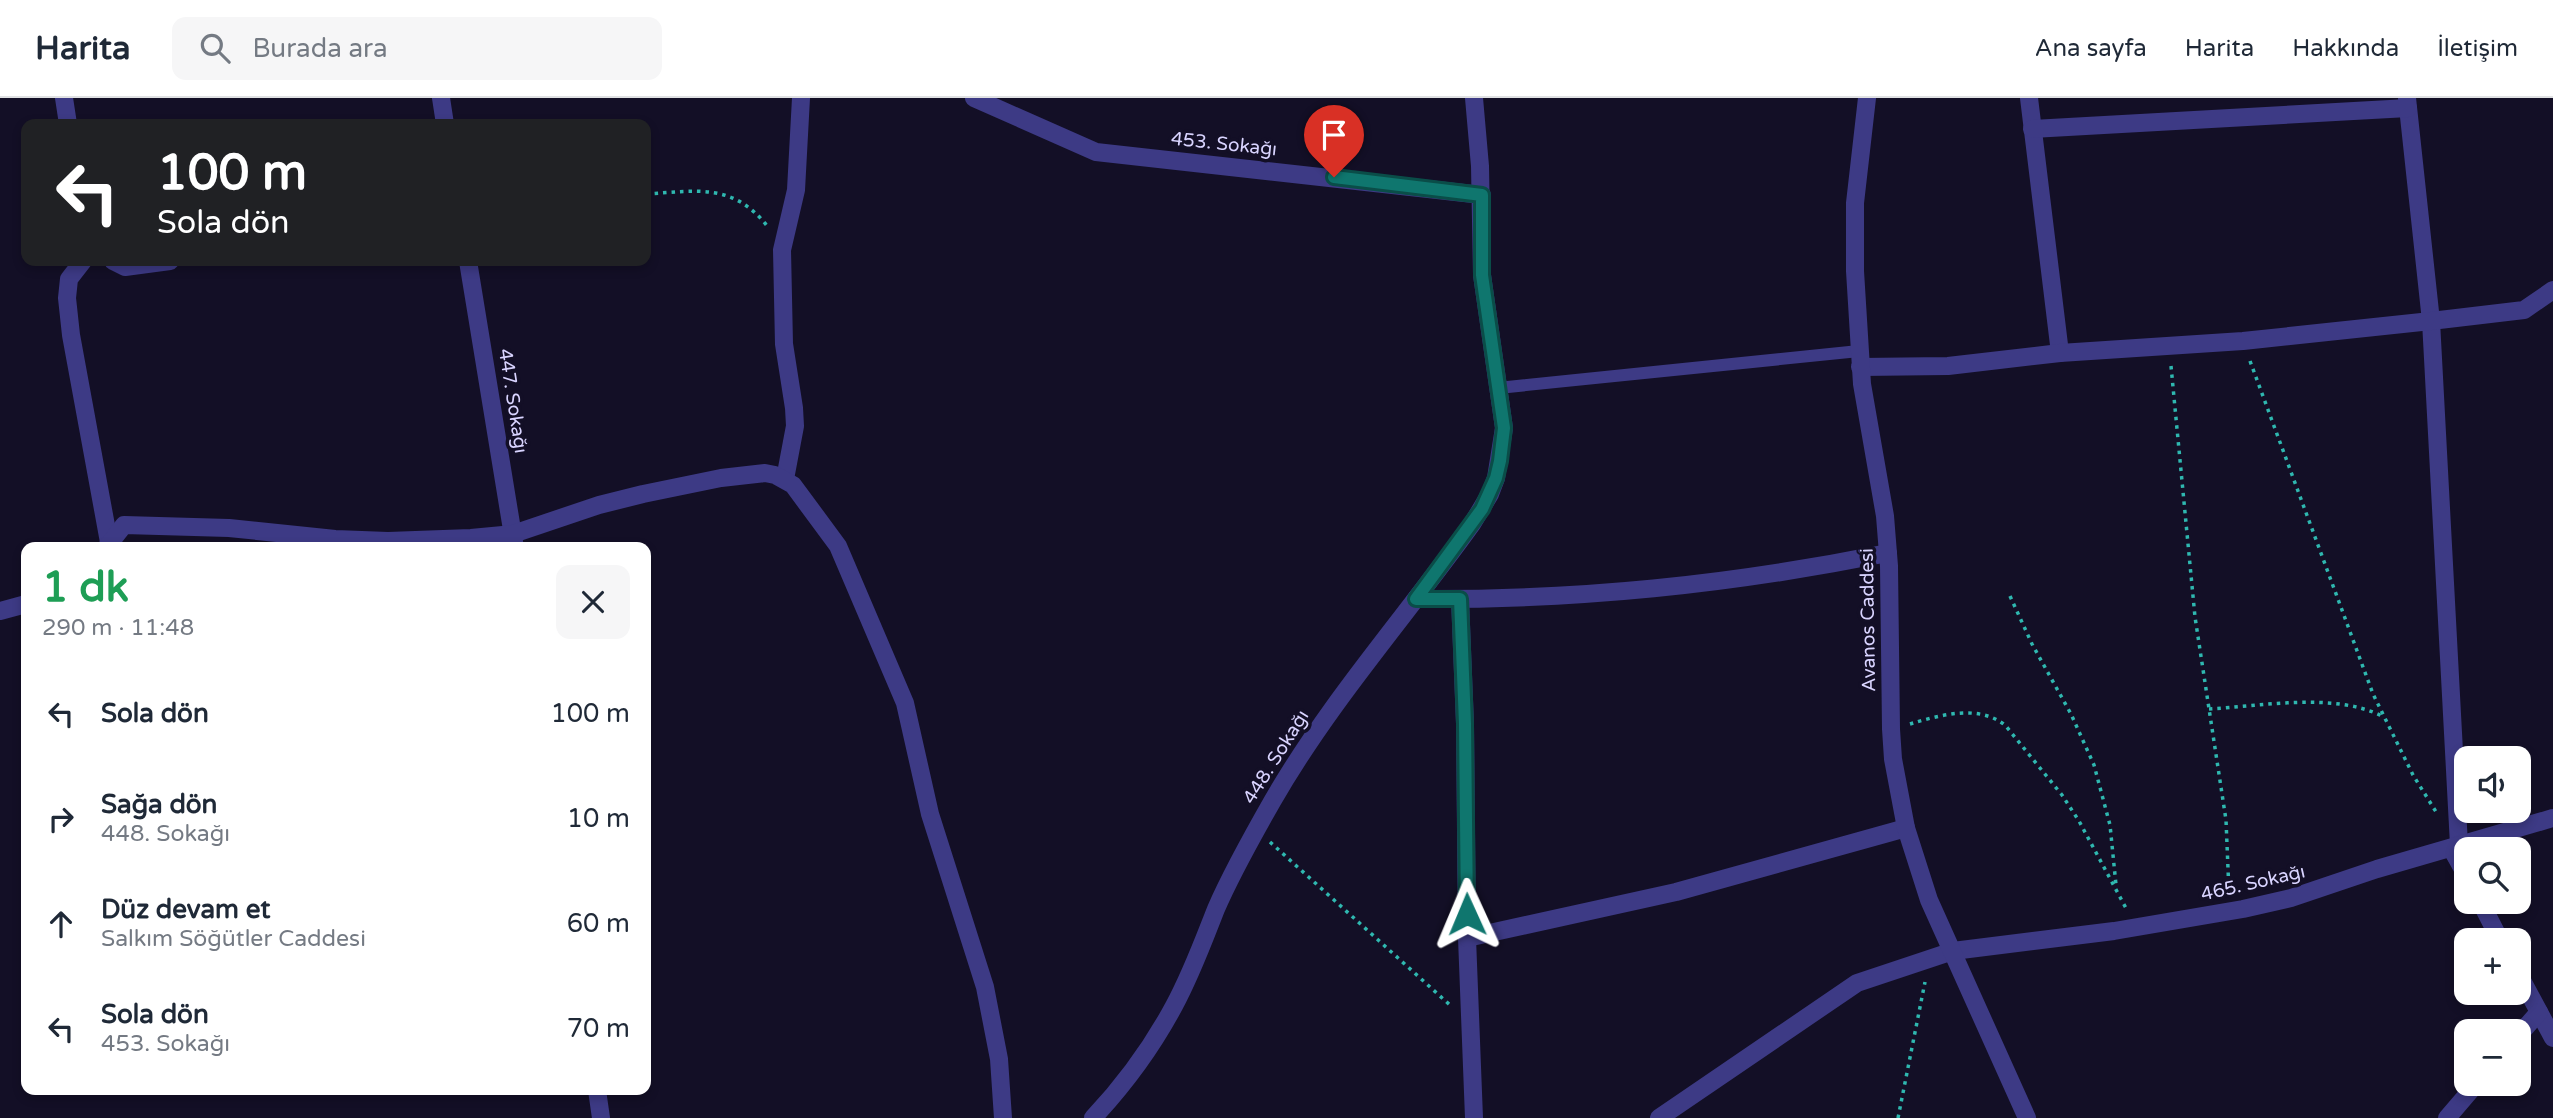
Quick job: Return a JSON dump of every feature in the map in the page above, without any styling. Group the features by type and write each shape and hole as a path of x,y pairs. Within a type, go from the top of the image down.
{"street":[{"path":"64,98 67,119"},
{"path":"441,98 443,119"},
{"path":"785,479 795,426 783,322 782,250 796,190 802,98"},
{"name":"453. Sokağı","path":"974,98 1096,152 1482,195"},
{"name":"448. Sokağı","path":"1093,1118 1133,1070 1173,1009 1217,908 1256,830 1307,745 1339,698 1465,535 1486,502 1500,461 1504,428 1482,275 1482,195 1474,98"},
{"name":"Avanos Caddesi","path":"1867,98 1855,204 1860,359 1888,552 1893,759 1906,828 1929,900 2027,1118"},
{"path":"2029,98 2060,353"},
{"path":"2032,129 2407,103 2431,321 2455,837"},
{"path":"78,266 69,279 67,298 107,542"},
{"name":"447. Sokağı","path":"469,266 514,541"},
{"path":"1860,359 1948,366 2060,353 2243,341 2524,310 2553,290"},
{"path":"110,542 124,525 229,528 322,538 388,541 514,541 599,505 687,484 765,473 785,479 793,485 838,547 905,704 930,814 985,987 999,1059 1003,1118"},
{"path":"1416,599 1570,596 1694,585 1772,575 1888,552"},
{"path":"1460,599 1465,724 1467,937 1475,1118"},
{"path":"0,611 21,605"},
{"name":"465. Sokağı","path":"2486,837 2553,818"},
{"path":"1467,937 1676,892 1817,855 1906,828"},
{"name":"465. Sokağı","path":"1659,1118 1857,983 1953,951 2100,933 2230,912 2291,898 2454,846"},
{"path":"2531,997 2553,1038"},
{"path":"2531,1021 2539,1012"},
{"path":"598,1095 601,1118"},
{"path":"2447,1118 2466,1096"}],"lane":[{"path":"1498,388 1860,359"}],"path":[{"path":"651,194 700,190 729,196 751,209 763,221 782,250"},
{"path":"2243,341 2326,563 2355,649 2413,775 2454,844"},
{"path":"2169,346 2195,617 2226,820 2230,912"},
{"path":"1891,729 1941,716 1976,712 2005,725 2062,795 2116,887 2110,825 2094,765 2071,714 2032,644 2010,596"},
{"path":"2209,709 2333,702 2358,706 2384,717"},
{"path":"1256,830 1471,1024"},
{"path":"1898,1118 1930,959"}],"route":[{"path":"1334,177 1482,195 1482,275 1504,428 1503,445 1496,478 1482,509 1416,599 1460,599 1465,724 1467,914"}]}
